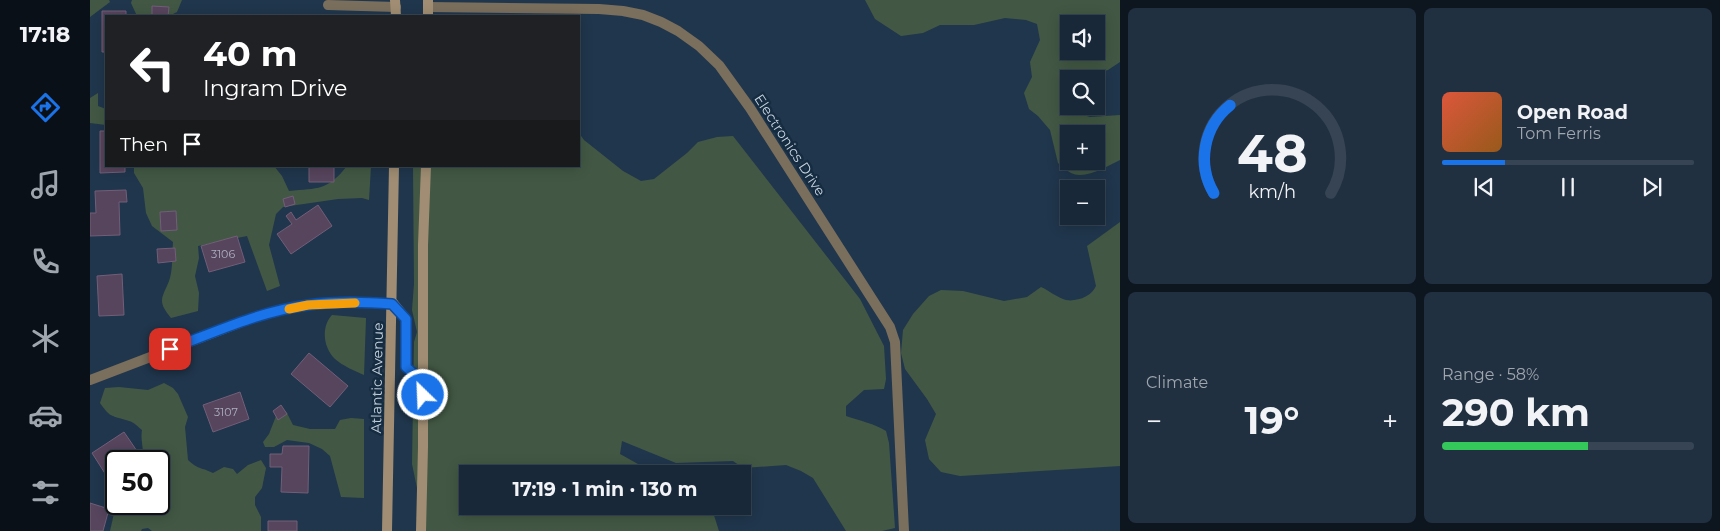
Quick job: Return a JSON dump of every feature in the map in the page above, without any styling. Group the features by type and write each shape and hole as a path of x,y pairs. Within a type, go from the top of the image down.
{"main road":[{"name":"Atlantic Avenue","path":"388,531 394,167"},
{"path":"421,531 423,245 426,167"},
{"path":"392,304 406,319 406,367 423,382"}],"street":[{"path":"328,5 396,8"},
{"name":"Electronics Drive","path":"428,8 599,9 643,15 678,31 700,46 719,65 750,108 890,326 895,342 904,531"},
{"path":"90,380 247,320 281,310 308,305 340,303 392,304"}],"green space":[{"path":"90,0 109,0 110,2 90,17"},
{"path":"132,0 182,0 177,12 171,15 137,15 131,3"},
{"path":"865,0 1120,0 1120,62 1105,71 1060,70 1060,115 1083,115 1090,117 1120,115 1120,160 1105,167 1105,125 1060,125 1060,165 1058,163 1050,130 1029,109 1024,93 1032,77 1030,62 1040,40 1037,24 1026,20 1005,18 974,25 940,25 923,33 901,36 875,19"},
{"path":"98,93 98,106 105,109 105,125 90,123 90,98"},
{"path":"580,134 584,140 623,171 641,181 654,179 698,142 717,137 733,136 860,299 884,346 886,379 884,389 864,390 846,406 846,416 886,431 889,443 895,528 882,531 846,531 813,478 786,465 751,467 751,465 739,465 733,461 676,463 622,441 620,454 640,465 459,465 459,515 714,515 719,531 421,531 418,493 412,464 414,342 417,332 412,310 414,284 413,167 580,167"},
{"path":"134,167 275,167 282,176 289,191 322,187 334,180 346,167 371,167 369,200 362,198 338,199 283,207 276,214 269,245 280,286 267,291 247,236 198,246 199,258 195,276 199,293 198,311 171,318 163,306 162,298 171,274 173,242 152,226 146,213 143,188 134,173"},
{"path":"1067,170 1098,170 1083,175 1071,173"},
{"path":"1120,222 1120,466 960,476 941,472 929,459 925,440 936,414 905,369 901,353 903,330 913,314 929,296 941,290 963,291 1004,301 1027,297 1041,287 1066,300 1084,298 1096,286 1087,246"},
{"path":"332,315 366,318 364,375 338,362 328,349 325,331 328,320"},
{"path":"164,383 173,388 178,394 188,417 185,427 188,460 198,467 213,473 224,467 233,469 237,474 248,465 261,460 266,468 262,488 255,497 255,505 261,517 261,531 152,531 148,528 141,531 110,531 114,515 170,515 170,450 143,450 142,430 133,422 112,416 100,403 105,388 119,387 148,390"},
{"path":"280,406 287,413 293,425 310,429 335,429 340,420 351,418 364,419 364,498 341,497 330,456 322,449 309,443 287,440 274,447 265,447 263,442 269,434"}],"building":[{"path":"152,6 169,7 168,15 152,15"},
{"path":"102,11 126,11 126,15 105,15 105,52 102,52"},
{"path":"100,131 105,131 105,167 125,167 125,172 100,173"},
{"path":"309,167 334,167 334,182 309,182"},
{"path":"126,190 127,202 119,202 120,235 90,236 90,213 96,213 95,191"},
{"path":"293,196 295,204 285,207 283,199"},
{"path":"318,205 332,226 291,254 277,234 292,224 286,216 291,212 296,220"},
{"path":"176,211 177,230 161,231 160,212"},
{"path":"237,236 245,262 209,272 201,246"},
{"path":"175,248 176,261 158,263 157,249"},
{"path":"122,274 124,315 99,316 97,276"},
{"path":"309,353 348,386 330,407 291,374"},
{"path":"240,392 249,419 213,432 203,405"},
{"path":"281,405 287,414 278,420 273,411"},
{"path":"124,432 136,450 105,450 105,473 92,453"},
{"path":"283,446 309,446 308,493 281,492 282,467 270,467 270,454 282,454"},
{"path":"90,503 105,508 105,515 107,515 103,531 90,531"},
{"path":"268,521 297,521 297,531 268,531"}],"slow traffic":[{"path":"289,309 308,305 355,303"}],"route":[{"path":"170,349 247,320 292,308 340,303 376,302 392,304 406,319 406,367 423,382 423,395"}]}
